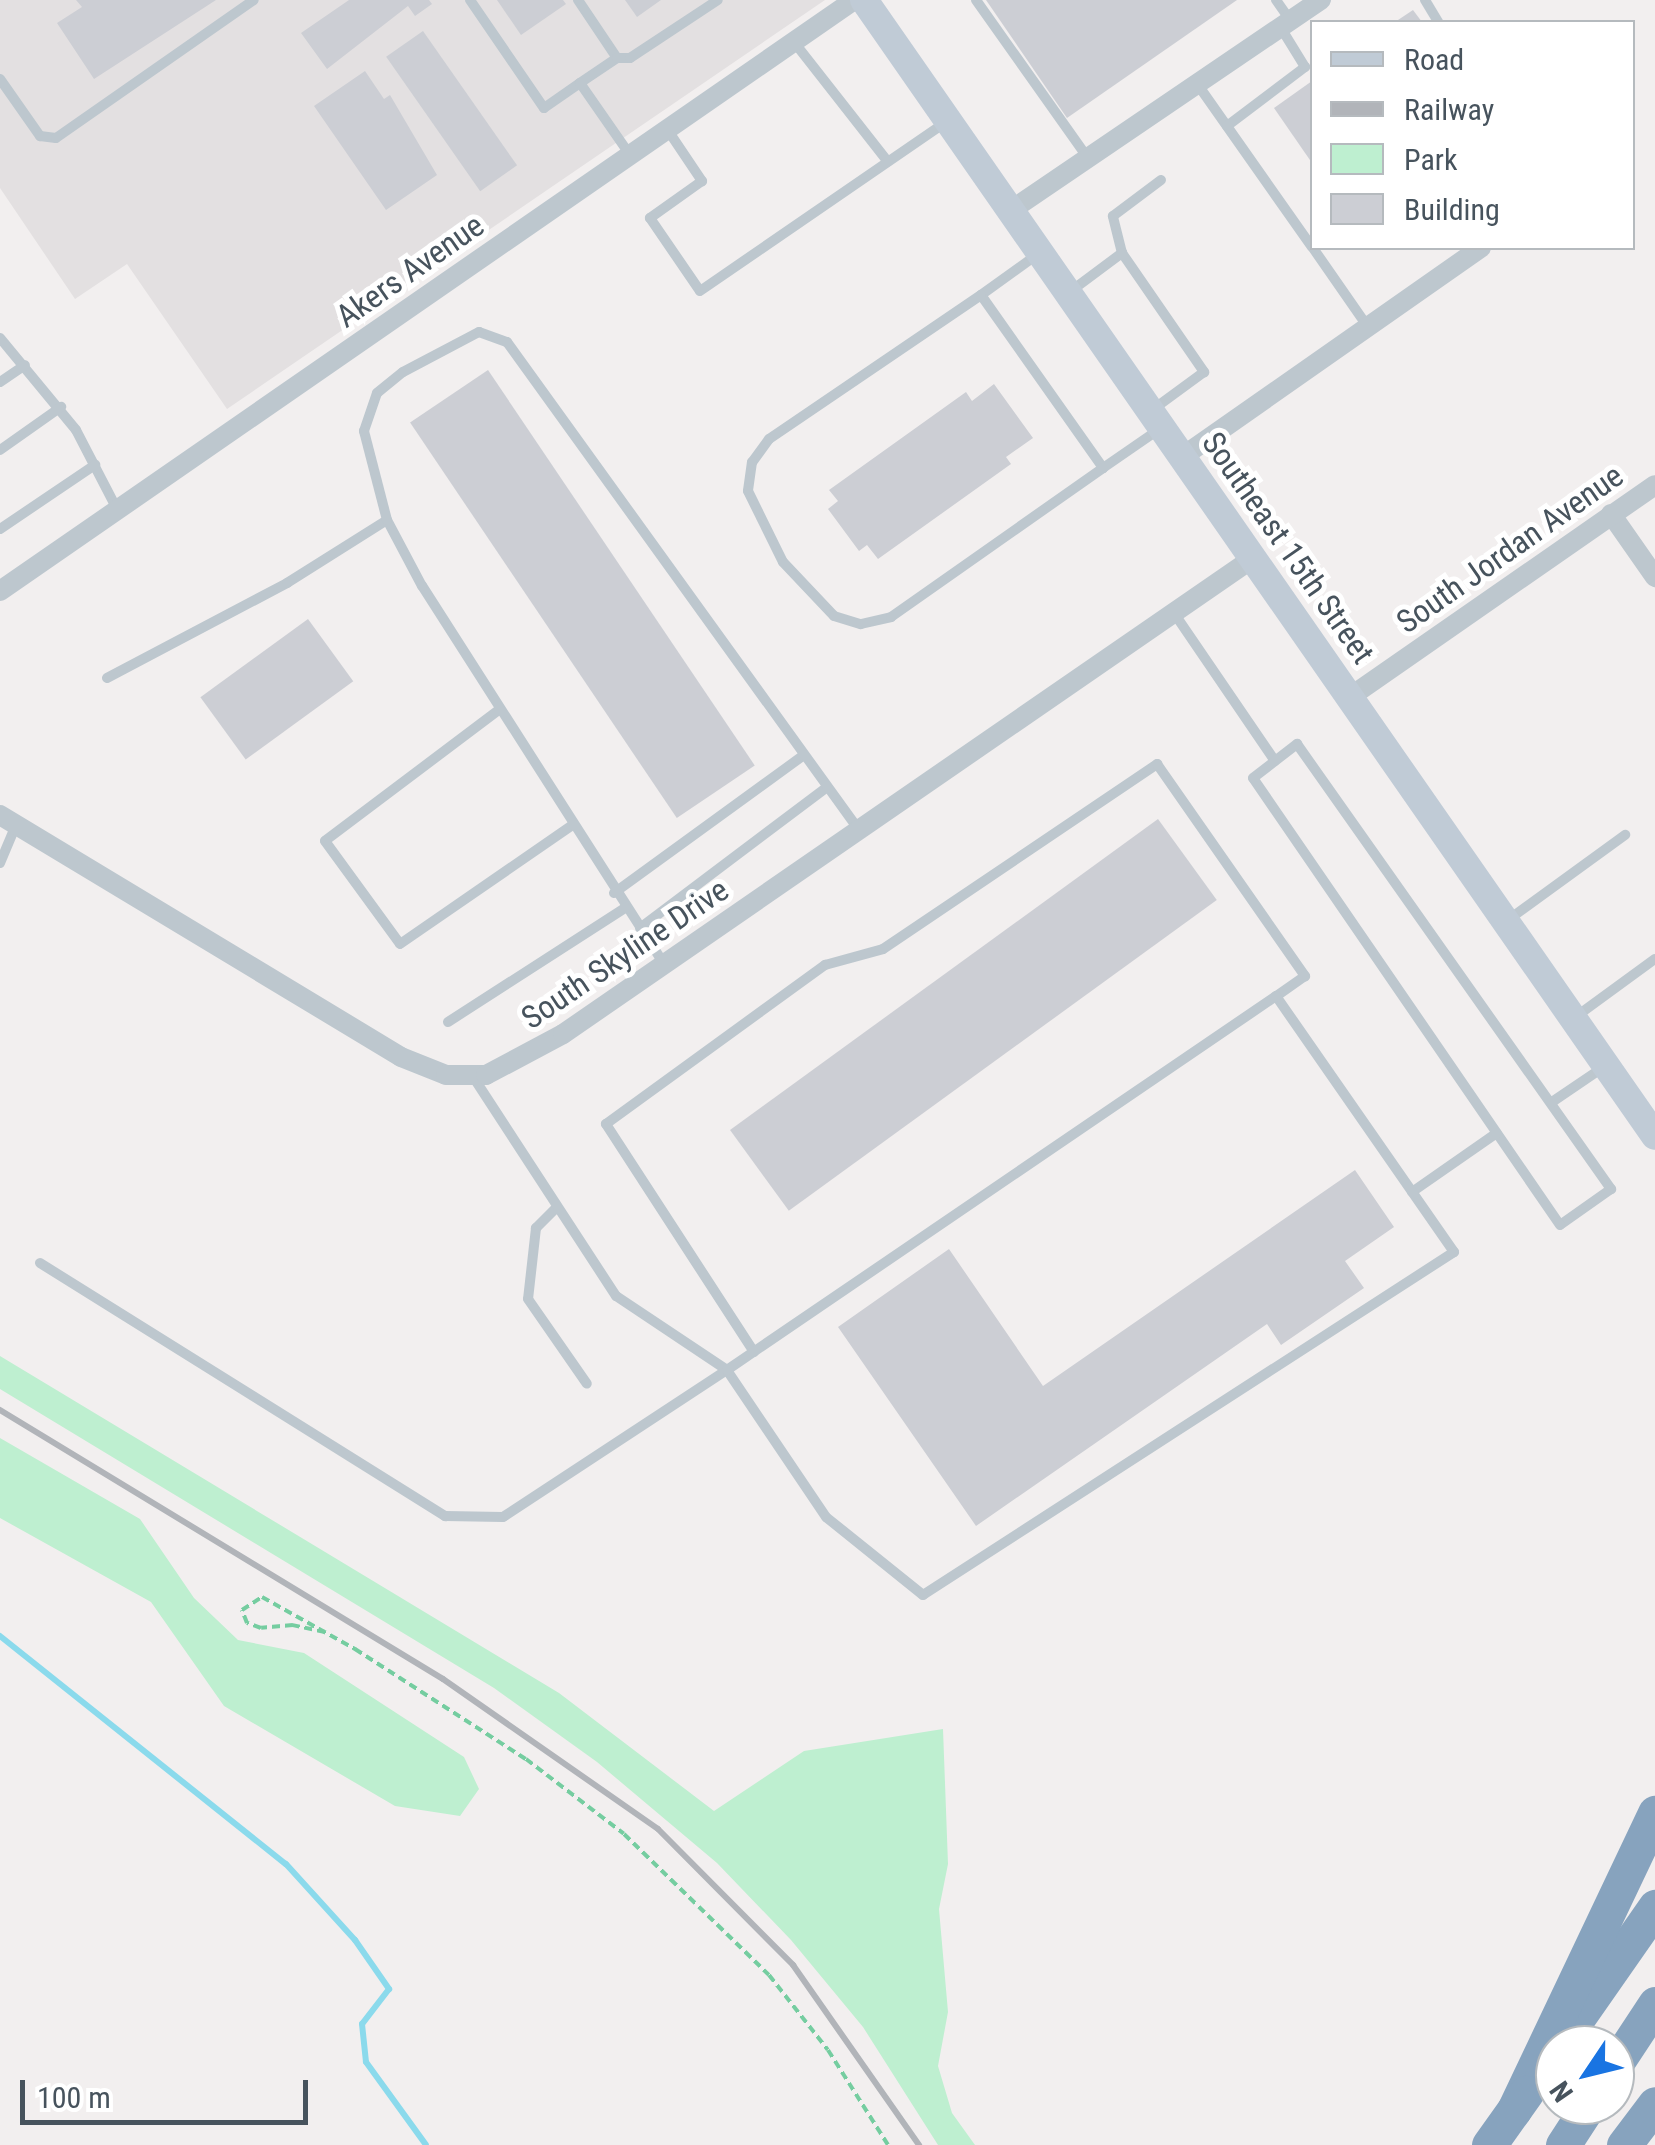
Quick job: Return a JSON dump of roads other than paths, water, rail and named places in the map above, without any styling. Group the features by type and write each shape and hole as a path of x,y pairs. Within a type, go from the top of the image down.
{"highway":[{"path":"1514,2110 1655,1813"},
{"path":"1573,2025 1655,1907"},
{"path":"1635,2035 1655,2004"},
{"path":"1488,2145 1535,2080"},
{"path":"1624,2145 1655,2104"}],"main road":[{"name":"Southeast 15th Street","path":"864,0 1655,1136"}],"street":[{"name":"Akers Avenue","path":"0,591 854,0"},
{"path":"1010,210 1321,0"},
{"path":"1182,457 1478,250"},
{"name":"South Jordan Avenue","path":"1350,697 1655,485"},
{"path":"1611,514 1655,577"},
{"name":"South Skyline Drive","path":"472,1076 528,1057 1253,558"},
{"path":"8,820 401,1057 446,1075 472,1076"}],"lane":[{"path":"0,79 40,136 51,140 254,0"},
{"path":"470,0 544,108 617,58 630,58 718,0"},
{"path":"578,0 617,58"},
{"path":"976,0 1088,158"},
{"path":"1227,126 1305,67 1276,0"},
{"path":"794,42 888,162"},
{"path":"580,82 630,155"},
{"path":"1197,84 1310,243"},
{"path":"667,129 702,182 650,218 700,290 948,121"},
{"path":"1039,252 769,439 752,462 748,491 783,562 834,616 862,624 891,617 1103,468 1204,372 1122,253 1114,216 1161,180"},
{"path":"1315,250 1368,326"},
{"path":"1069,292 1122,253"},
{"path":"981,295 1103,468"},
{"path":"664,964 571,826 388,520 364,431 377,393 456,340 479,332 507,342 859,830"},
{"path":"1,334 61,408 118,510"},
{"path":"0,382 25,365"},
{"path":"0,450 61,408"},
{"path":"0,528 95,465"},
{"path":"107,678 287,582 388,520"},
{"path":"1174,613 1275,760"},
{"path":"500,709 326,841 400,944 571,826"},
{"path":"1297,744 1552,1102 1611,1190 1560,1225 1253,778 1297,744"},
{"path":"614,893 804,756"},
{"path":"40,1263 444,1516 503,1518 728,1370 1305,976 1158,764 883,950 825,965 606,1124 754,1352"},
{"path":"640,928 827,787"},
{"path":"0,862 8,820"},
{"path":"1506,921 1625,835"},
{"path":"448,1022 625,908"},
{"path":"1573,1018 1655,959"},
{"path":"472,1076 616,1296 728,1370 826,1517 923,1595 1454,1252 1276,996"},
{"path":"1552,1102 1606,1065"},
{"path":"1412,1192 1497,1133"},
{"path":"557,1207 536,1228 528,1299 587,1384"}],"waterway":[{"path":"0,1636 286,1864 355,1940 389,1989 362,2024 366,2062 426,2145"}],"railway":[{"path":"0,1410 443,1679 658,1829 793,1965 919,2145"}]}
